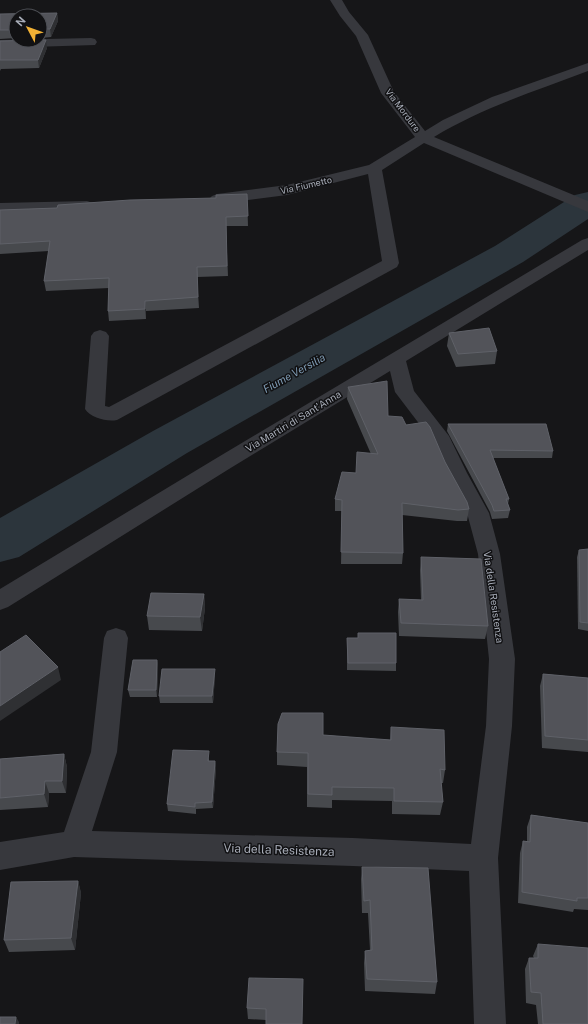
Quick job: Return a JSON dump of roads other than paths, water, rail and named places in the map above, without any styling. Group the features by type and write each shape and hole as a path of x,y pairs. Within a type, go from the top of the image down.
{"street":[{"name":"Via Mordure","path":"336,0 344,14 362,35 388,93 423,137 438,145 588,207"},
{"path":"0,44 91,42"},
{"name":"Via Fiumetto","path":"203,200 287,190 374,168 448,123 497,100 588,67"},
{"path":"100,336 95,408 110,415 391,263 374,168"},
{"path":"0,208 105,205"},
{"name":"Via Martiri di Sant'Anna","path":"0,601 396,358 588,243"},
{"name":"Via della Resistenza","path":"396,358 405,392 439,436 456,473 478,513 489,554 498,611 502,659 498,733 483,858 490,1024"},
{"path":"74,844 104,752 116,638"},
{"name":"Via della Resistenza","path":"0,856 74,844 352,852 483,858"}],"waterway":[{"name":"Fiume Versilia","path":"0,543 170,442 509,254 588,203"}]}
